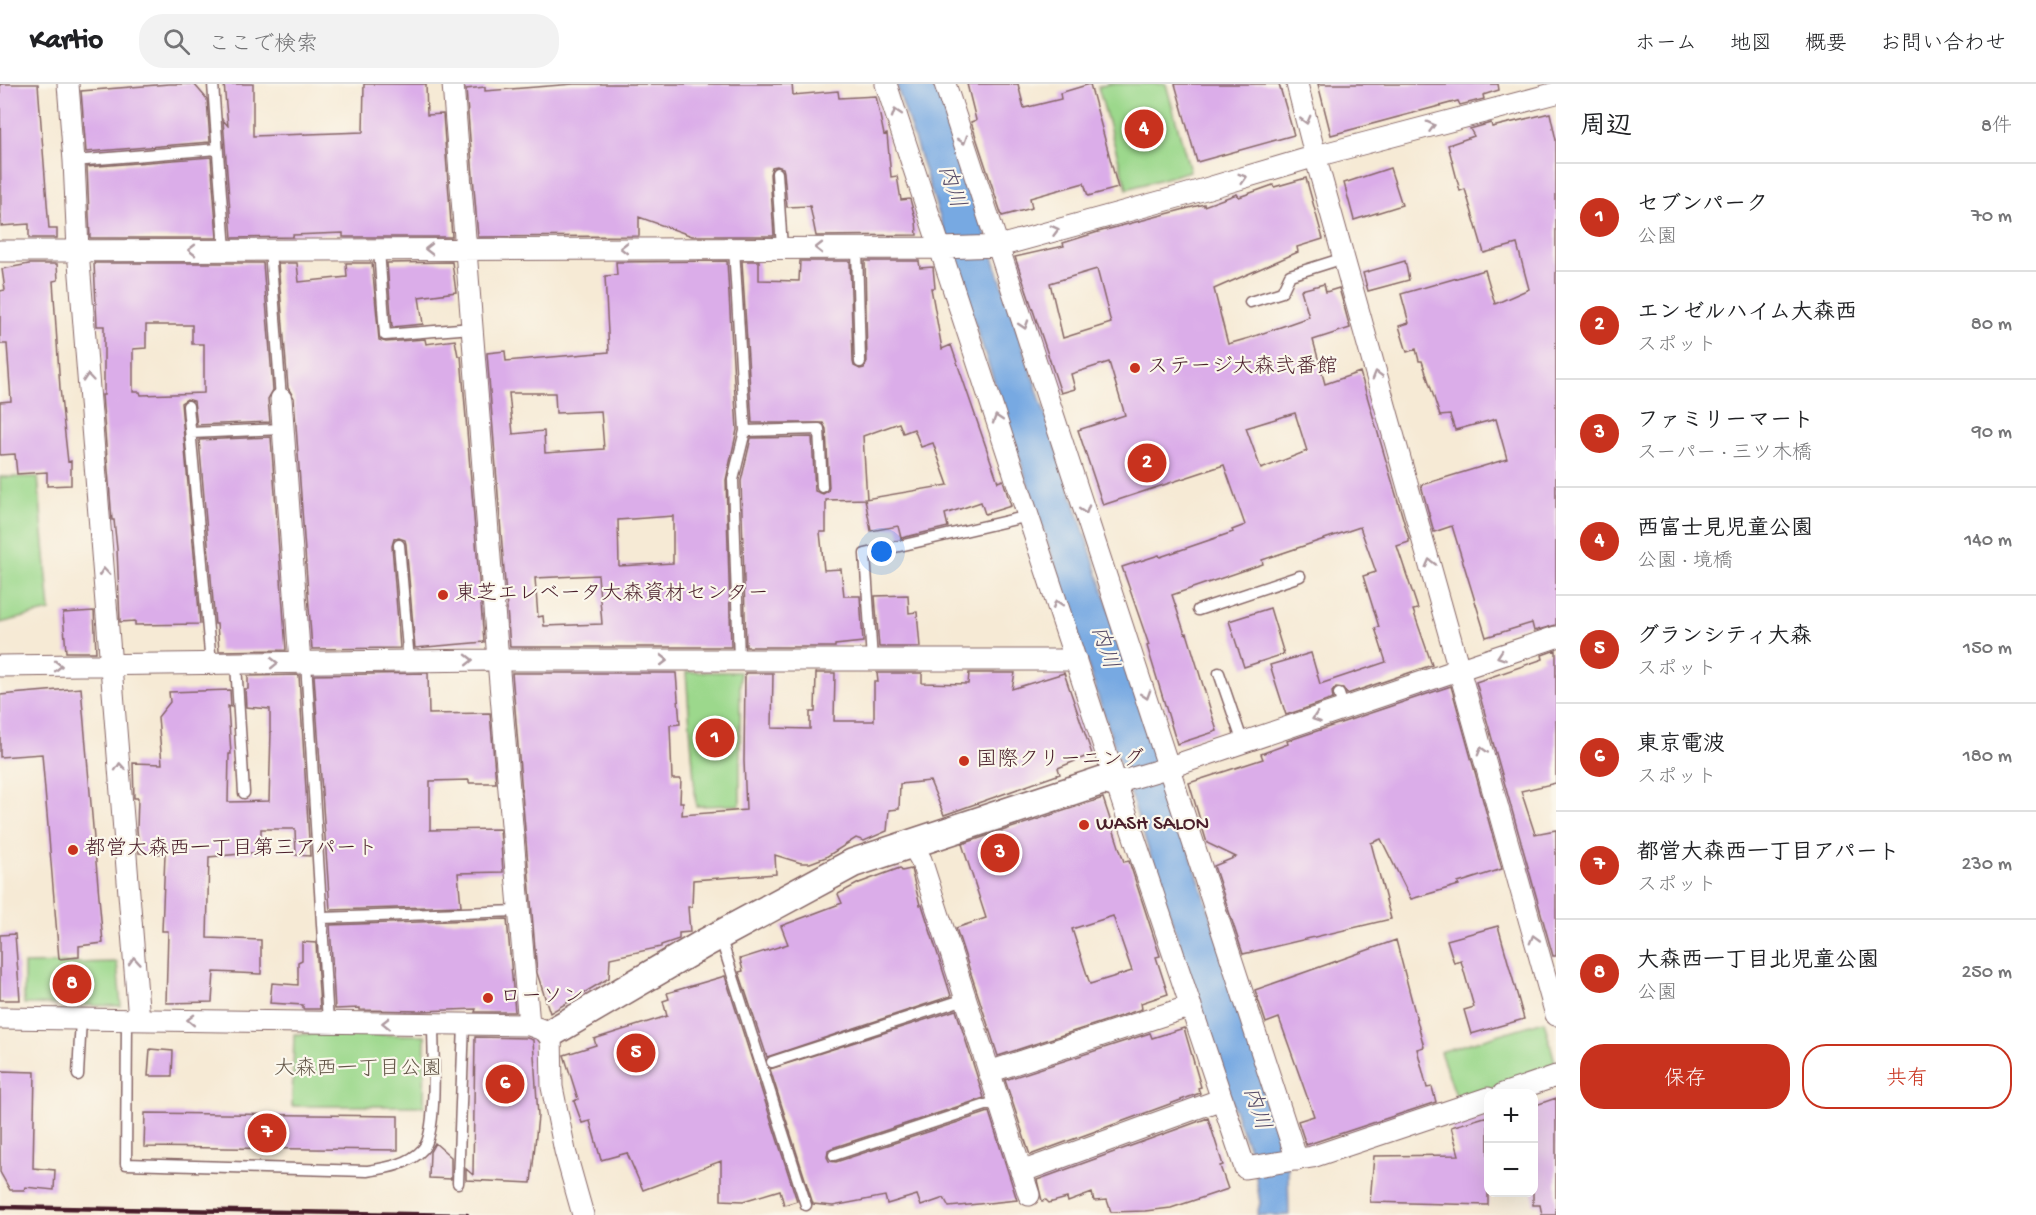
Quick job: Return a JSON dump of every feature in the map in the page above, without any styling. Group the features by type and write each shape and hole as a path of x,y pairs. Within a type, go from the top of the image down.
{"street":[{"path":"68,84 78,250 112,665 133,1020"},
{"path":"453,84 519,911 565,1151 583,1215"},
{"path":"886,84 1245,1168 1312,1157 1484,1099"},
{"path":"945,84 1293,1160"},
{"path":"1297,84 1556,1015"},
{"path":"0,251 999,246 1316,156 1556,93"},
{"path":"281,399 303,663"},
{"path":"0,1018 464,1024 540,1029 853,863 1104,780 1118,783 1167,768 1243,742 1341,701 1459,670 1556,637"},
{"path":"0,666 498,660 1076,660"},
{"path":"911,843 921,860 1029,1195"},
{"path":"988,1072 1191,1006"},
{"path":"1518,1089 1556,1076"},
{"path":"1021,1172 1222,1099"}],"lane":[{"path":"213,84 225,250"},
{"path":"74,161 217,148"},
{"path":"777,173 782,248"},
{"path":"734,248 745,431 733,480 739,660"},
{"path":"857,248 860,362"},
{"path":"379,249 385,335 472,328"},
{"path":"270,250 281,399"},
{"path":"1250,302 1282,292 1290,275 1344,258"},
{"path":"188,406 211,664"},
{"path":"191,433 283,429"},
{"path":"745,431 819,429 822,488"},
{"path":"872,660 866,554 1029,516"},
{"path":"399,545 409,661"},
{"path":"1198,610 1300,576"},
{"path":"303,663 328,1022"},
{"path":"236,664 244,793"},
{"path":"1219,674 1243,742"},
{"path":"322,918 519,911"},
{"path":"720,935 806,1205"},
{"path":"772,1062 965,999"},
{"path":"78,1075 81,1019"},
{"path":"133,1020 126,1164 367,1171 389,1167 411,1159 424,1148 432,1123 433,1024"},
{"path":"458,1183 464,1024"},
{"path":"834,1155 998,1101"}],"green space":[{"path":"1109,84 1166,84 1190,171 1127,189 1098,87"},
{"path":"0,477 38,477 50,611 0,623"},
{"path":"686,672 740,672 740,805 696,806"},
{"path":"117,962 121,1006 24,1004 24,964"},
{"path":"1544,1021 1556,1066 1492,1089 1484,1089 1484,1092 1458,1101 1440,1052"},
{"name":"大森西一丁目公園","path":"294,1034 425,1035 424,1106 292,1106"}],"water":[{"name":"内川","path":"896,84 936,84 1277,1116 1288,1168 1289,1215 1257,1215 1260,1203 1253,1158 1240,1127"}],"building":[{"path":"0,84 38,84 49,229 57,229 57,238 29,238 29,224 1,226"},
{"path":"194,84 207,99 210,142 86,152 81,91"},
{"path":"224,84 253,84 253,136 363,132 364,84 426,84 427,115 443,114 452,237 343,237 343,233 232,238 223,120 228,126"},
{"path":"574,84 792,84 793,95 838,91 839,98 876,96 884,135 887,134 891,177 897,176 901,200 910,199 917,235 816,236 810,206 787,207 784,172 783,168 777,166 772,167 770,174 774,236 692,236 639,217 639,236 478,237 466,89 485,87 485,91"},
{"path":"967,84 1018,84 1024,108 1061,99 1060,93 1090,84 1118,188 1088,196 1084,183 1030,198 1032,208 1002,216 971,122 976,120"},
{"path":"1175,84 1279,84 1294,135 1197,162"},
{"path":"1318,84 1498,84 1499,90 1483,95 1484,99 1460,105 1458,101 1331,135"},
{"path":"1550,113 1556,140 1556,625 1534,631 1532,623 1486,637 1452,526 1434,532 1421,485 1507,459 1496,419 1455,430 1450,415 1440,416 1416,349 1407,352 1399,326 1409,323 1401,294 1485,270 1495,304 1529,289 1517,244 1484,253 1465,189 1460,191 1448,145 1474,136 1470,129 1491,123 1492,127"},
{"path":"211,157 217,238 90,238 87,167"},
{"path":"1390,168 1402,205 1354,220 1344,183"},
{"path":"1306,178 1323,239 1297,247 1298,252 1214,289 1228,344 1309,317 1301,290 1324,284 1326,292 1339,288 1350,328 1313,340 1325,384 1360,372 1409,539 1409,542 1397,546 1418,609 1413,610 1432,665 1347,694 1343,688 1336,687 1332,692 1333,699 1286,715 1270,665 1311,653 1320,684 1386,662 1375,628 1379,627 1363,576 1376,572 1360,527 1262,560 1263,564 1172,595 1185,634 1187,633 1217,731 1177,744 1147,646 1149,645 1122,567 1159,555 1160,557 1233,532 1232,530 1245,525 1224,465 1103,505 1078,430 1125,415 1109,362 1071,374 1075,389 1061,393 1015,257 1064,246 1063,243 1098,232 1204,204 1204,206 1237,194 1239,197 1273,185 1274,187","holes":["1097,269 1111,323 1063,338 1050,283","1295,413 1307,451 1261,469 1246,428"]},
{"path":"727,261 737,430 726,480 731,647 510,647 487,353 505,351 506,361 609,352 605,276 617,275 616,262","holes":["509,393 555,393 556,413 601,411 604,449 545,453 544,431 513,434","673,516 673,563 619,566 618,520","598,575 602,624 544,626 543,616 538,617 535,578"]},
{"path":"742,261 759,261 759,280 799,281 800,261 850,261 853,362 854,366 860,369 864,368 867,362 865,261 919,261 920,268 933,267 935,288 931,288 942,349 951,345 998,482 1003,480 1011,506 985,514 981,502 945,514 948,527 901,538 898,526 871,531 865,499 826,500 826,532 820,532 824,570 841,569 844,596 860,596 863,642 835,645 835,647 746,647 741,481 751,438 812,437 815,491 823,494 828,491 829,487 826,429 823,423 752,423","holes":["899,423 903,433 914,429 921,447 933,443 948,485 867,499 863,436"]},
{"path":"1405,261 1409,280 1368,291 1363,273"},
{"path":"452,262 456,292 419,297 423,324 392,327 387,263"},
{"path":"94,263 263,263 273,390 268,399 270,422 197,425 194,401 187,399 181,403 200,624 135,625 135,621 120,622 117,549 114,520 112,520 102,395 104,395 104,326 97,326","holes":["146,325 192,325 192,344 204,344 204,393 141,395 140,392 133,392 133,349 146,348"]},
{"path":"278,263 297,263 299,282 347,277 346,263 372,263 379,340 386,342 425,339 426,344 455,340 458,356 461,356 484,642 415,648 406,544 405,540 399,538 394,539 392,546 400,648 312,649 294,398 288,388"},
{"path":"29,264 57,264 58,280 53,281 60,388 68,462 71,461 71,485 47,486 47,472 17,474 15,454 0,455 0,402 11,401 7,344 0,344 0,291 5,290 2,269"},
{"path":"271,437 286,650 219,651 199,440"},
{"path":"908,595 909,613 917,612 920,647 879,647 875,596"},
{"path":"1270,608 1284,654 1244,667 1229,621"},
{"path":"94,611 96,652 66,652 63,613"},
{"path":"1556,650 1556,783 1521,791 1535,834 1556,830 1556,956 1553,956 1476,682 1543,659 1542,655"},
{"path":"428,673 429,714 490,713 496,783 469,783 469,780 430,781 430,830 500,829 503,872 458,873 461,906 330,910 314,675"},
{"path":"512,673 676,673 680,724 670,725 672,779 681,779 682,815 746,810 745,673 773,673 772,728 810,729 810,712 815,712 816,673 835,673 834,721 874,721 874,682 878,682 877,673 922,673 922,683 968,684 969,673 1015,673 1012,689 1064,673 1092,754 1058,768 1060,774 944,815 930,781 900,784 899,809 889,810 887,831 864,841 856,838 826,857 810,863 801,863 775,855 776,874 693,880 692,907 688,907 690,932 679,933 679,939 661,945 661,947 610,958 609,978 550,1013 537,973"},
{"path":"299,675 310,856 296,855 295,829 261,829 261,852 209,857 207,938 261,940 261,974 214,972 212,1002 166,1003 168,931 162,931 165,854 139,853 138,798 134,798 133,763 162,764 158,717 170,702 169,692 230,690 231,707 228,706 231,754 229,754 228,802 269,801 270,709 246,707 245,689 248,689 248,676"},
{"path":"1451,686 1502,869 1411,899 1381,839 1371,843 1391,919 1243,954 1214,866 1236,857 1207,843 1189,783 1263,759 1261,754 1288,744 1287,741"},
{"name":"都営大森西一丁目第三アパート","path":"81,688 103,943 79,946 79,957 59,959 42,754 0,757 0,695"},
{"path":"1103,798 1124,862 1129,861 1160,956 1156,957 1168,994 1141,1003 1142,1009 998,1056 956,928 986,918 962,844","holes":["1113,916 1132,971 1090,984 1072,929"]},
{"path":"900,868 902,871 911,869 920,905 922,905 951,996 767,1057 739,972 743,971 740,959 788,944 781,926 842,903 838,894 859,883"},
{"path":"507,919 515,1012 475,1012 476,1009 421,1011 335,1009 330,925"},
{"path":"1498,926 1524,1019 1471,1034 1464,1010 1474,1007 1461,961 1454,963 1447,940"},
{"path":"15,934 20,1000 0,1000 0,935"},
{"path":"1396,940 1424,1047 1417,1049 1427,1088 1432,1087 1436,1102 1306,1145 1298,1121 1314,1116 1279,1018 1266,1023 1255,990"},
{"path":"302,942 316,943 320,1009 303,1009 303,1005 270,1003 272,983 298,985 298,962 302,960"},
{"path":"725,976 797,1201 784,1205 780,1190 743,1201 721,1200 721,1161 643,1190 627,1153 601,1160 590,1121 582,1123 574,1101 578,1099 564,1055 596,1045 594,1039 667,1016 663,1001 669,999 667,993"},
{"path":"956,1010 984,1098 832,1148 828,1150 827,1157 829,1161 836,1162 989,1112 1017,1200 949,1207 944,1198 921,1206 917,1195 887,1204 885,1196 833,1206 813,1204 770,1069"},
{"path":"1184,1028 1201,1087 1198,1088 1200,1093 1030,1155 1005,1080 1150,1033 1152,1038"},
{"path":"475,1037 533,1040 538,1116 531,1183 466,1180 466,1169 473,1175"},
{"path":"150,1049 173,1051 172,1076 148,1076"},
{"path":"0,1071 35,1072 33,1168 55,1170 54,1190 25,1187 24,1190 10,1190 0,1172"},
{"path":"1556,1098 1556,1215 1542,1215 1540,1205 1533,1205 1533,1197 1538,1197 1538,1104"},
{"path":"145,1113 398,1116 398,1150 144,1147"},
{"path":"1484,1117 1484,1197 1488,1197 1488,1205 1370,1202 1374,1156 1459,1155 1451,1127"},
{"path":"1208,1118 1228,1189 1171,1208 1145,1211 1111,1212 1107,1200 1094,1201 1092,1193 1068,1202 1067,1198 1049,1203 1046,1200 1042,1201 1037,1180"},
{"path":"435,1143 451,1157 451,1179 429,1178 430,1152"}],"railway":[{"path":"0,1207 467,1215"}],"place":[{"name":"西富士見児童公園","path":"1144,129"},
{"name":"ステージ大森弐番館","path":"1135,368"},
{"name":"エンゼルハイム大森西","path":"1147,463"},
{"name":"東芝エレベータ大森資材センター","path":"443,595"},
{"name":"セブンパーク","path":"715,738"},
{"name":"国際クリーニング","path":"964,761"},
{"name":"WASH SALON","path":"1084,825"},
{"name":"都営大森西一丁目第三アパート","path":"73,850"},
{"name":"ファミリーマート","path":"1000,853"},
{"name":"大森西一丁目北児童公園","path":"72,984"},
{"name":"ローソン","path":"488,998"},
{"name":"グランシティ大森","path":"636,1053"},
{"name":"東京電波","path":"505,1084"},
{"name":"都営大森西一丁目アパート","path":"267,1133"}]}
